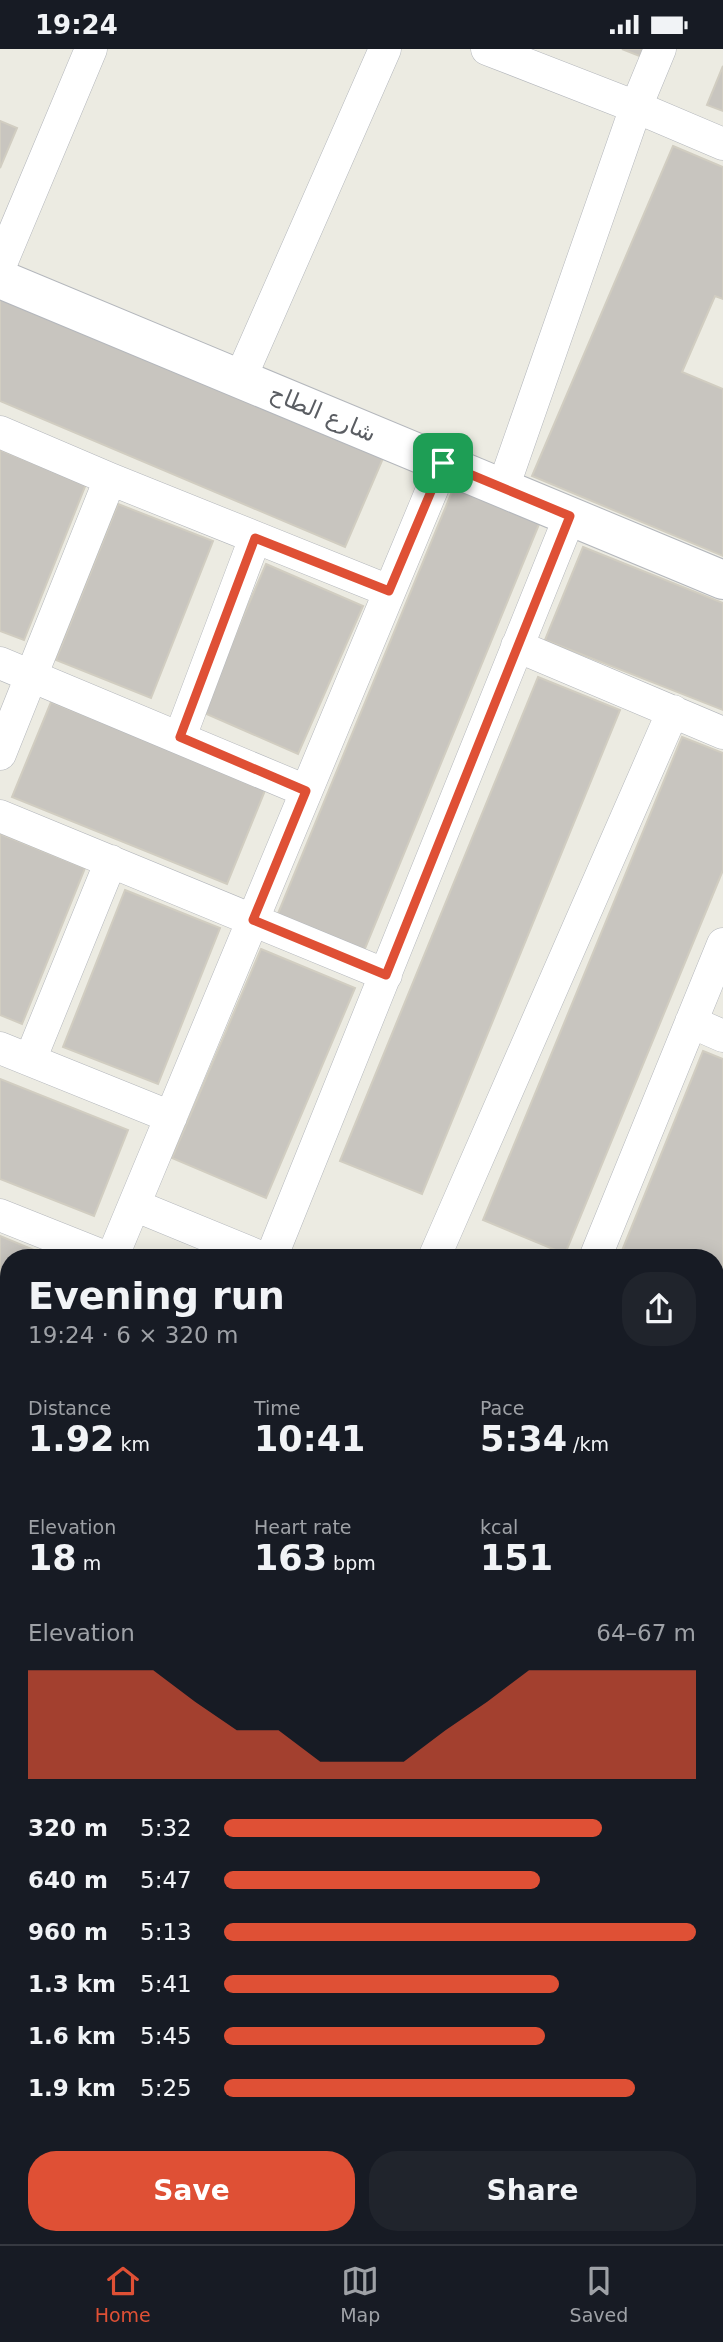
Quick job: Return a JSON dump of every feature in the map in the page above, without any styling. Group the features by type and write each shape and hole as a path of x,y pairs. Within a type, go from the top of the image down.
{"street":[{"path":"0,266 91,49"},
{"path":"240,379 385,49"},
{"path":"488,49 723,144"},
{"path":"503,488 636,107 660,49"},
{"name":"شارع الطاح","path":"0,279 723,580"},
{"path":"0,432 389,591"},
{"path":"114,1249 443,463"},
{"path":"0,754 110,479"},
{"path":"275,1249 570,516"},
{"path":"180,737 255,538"},
{"path":"517,646 723,733"},
{"path":"0,663 306,791"},
{"path":"438,1249 673,711"},
{"path":"0,815 386,975"},
{"path":"30,1060 111,861"},
{"path":"598,1249 723,944"},
{"path":"691,1022 723,1036"},
{"path":"0,1048 171,1117"},
{"path":"134,1205 241,1249"},
{"path":"0,1215 87,1249"}],"building":[{"path":"622,49 651,49 647,59"},
{"path":"723,66 723,111 707,105"},
{"path":"0,121 17,128 0,168"},
{"path":"673,146 723,167 723,299 715,296 682,372 723,389 723,556 532,476"},
{"path":"0,293 384,456 345,547 0,401"},
{"path":"0,450 86,484 24,640 0,631"},
{"path":"456,482 542,517 364,951 277,916"},
{"path":"118,504 213,541 151,698 56,660"},
{"path":"583,547 723,603 723,710 545,640"},
{"path":"266,564 363,606 298,754 202,712"},
{"path":"538,677 620,710 422,1194 340,1161"},
{"path":"51,702 266,788 227,884 12,797"},
{"path":"682,737 723,753 723,870 567,1249 553,1249 483,1220"},
{"path":"0,834 85,868 22,1024 0,1015"},
{"path":"125,890 220,928 158,1084 63,1047"},
{"path":"261,949 355,988 266,1198 172,1158"},
{"path":"703,1051 723,1059 723,1249 623,1249"},
{"path":"0,1079 128,1130 94,1216 0,1179"},
{"path":"0,1236 31,1249 0,1249"}],"route":[{"path":"443,463 570,516 386,975 253,920 306,791 180,737 255,538 389,591 443,463"}]}
